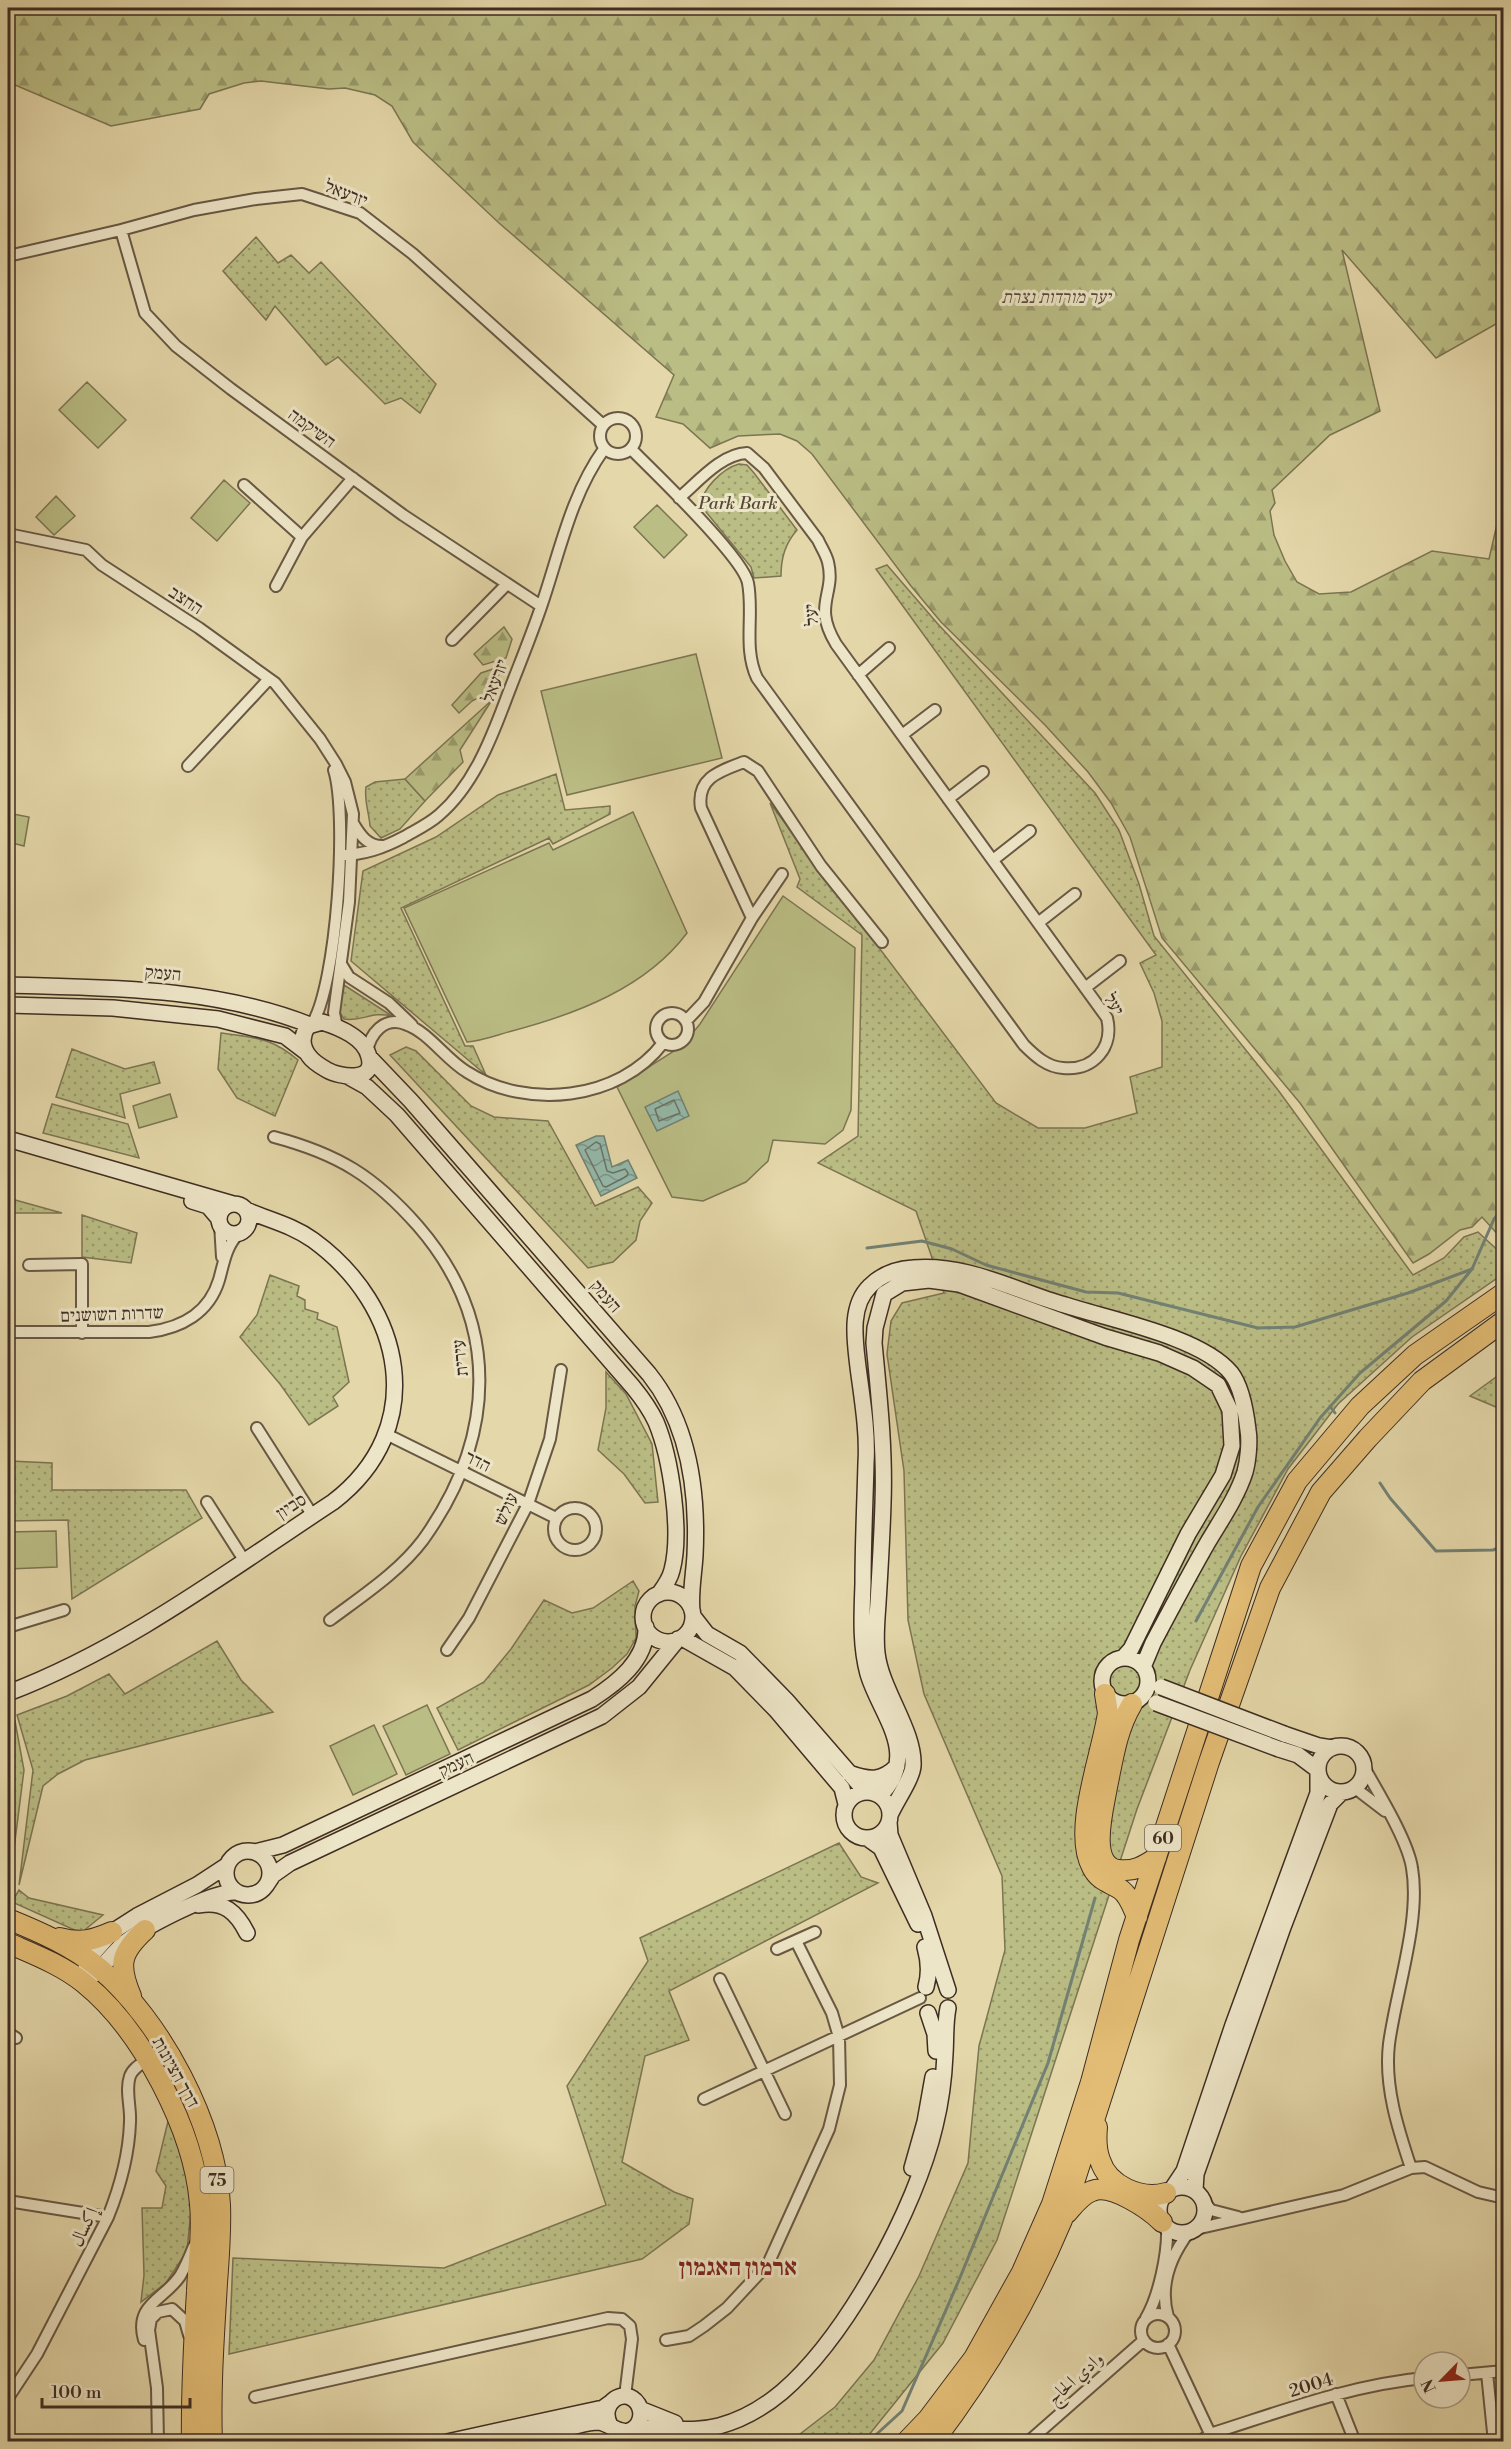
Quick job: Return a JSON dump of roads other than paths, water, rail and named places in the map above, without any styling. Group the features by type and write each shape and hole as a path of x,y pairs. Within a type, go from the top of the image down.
{"highway":[{"name":"60","path":"906,2442 928,2419 974,2358 1009,2297 1052,2204 1085,2102 1137,1917 1251,1566 1297,1481 1360,1406 1415,1355 1503,1293"},
{"name":"60","path":"933,2442 1004,2338 1062,2220 1209,1762 1270,1587 1321,1492 1368,1438 1422,1381 1503,1321"},
{"path":"1105,1694 1108,1713 1084,1830 1086,1854 1098,1876 1107,1884 1121,1890 1129,1899 1137,1917"},
{"path":"1135,1702 1123,1719 1115,1749 1099,1830 1100,1847 1105,1862 1113,1869 1125,1871 1141,1868 1156,1858"},
{"name":"דרך הציונות","path":"8,1918 72,1948 94,1964 136,2006 193,2097 202,2119 216,2173 220,2223 213,2362 212,2442"},
{"path":"34,1930 72,1942 91,1941 112,1932"},
{"path":"136,2006 124,1978 122,1964 127,1948 144,1930"},
{"name":"דרך הציונות","path":"8,1943 45,1959 83,1982 111,2008 147,2060 170,2101 190,2152 199,2195 200,2232 193,2350 192,2442"},
{"path":"1101,2098 1096,2129 1097,2147 1100,2161 1106,2171 1114,2181 1131,2190 1152,2196 1169,2191"},
{"path":"1062,2220 1084,2196 1102,2189 1139,2204 1165,2225"}],"street":[{"name":"יזרעאל","path":"8,256 121,230 194,210 302,194 360,213 413,254 603,425"},
{"name":"השיקמה","path":"121,230 145,313 176,346 353,478 506,585 541,606"},
{"path":"614,418 631,423 636,434 632,449 619,455 604,449 599,436 603,425 614,418"},
{"name":"יזרעאל","path":"340,855 366,853 387,845 439,815 456,797 476,767 489,742 541,606 574,503 583,482 604,449"},
{"path":"632,449 679,498"},
{"name":"יעל","path":"737,453 747,453 765,468 818,540 829,571 824,607 826,624 836,644 858,675 1107,1018 1109,1028 1104,1050 1086,1065 1062,1068 1037,1058 1024,1045 757,678 751,665 748,583 743,570 679,498 725,459 737,453"},
{"path":"276,586 302,537 353,478"},
{"path":"244,485 302,537"},
{"name":"החצב","path":"8,534 86,550 102,565 199,628 275,683 320,739 345,782 353,823 352,855 334,1013 342,1030"},
{"path":"453,640 506,585"},
{"path":"858,675 889,648"},
{"path":"188,766 269,679"},
{"path":"902,735 935,710"},
{"name":"החצב","path":"311,1024 319,1012 328,970 340,855 338,785 320,739"},
{"path":"752,918 701,808 699,795 707,780 744,762 758,771 815,858 882,942"},
{"path":"948,799 983,772"},
{"path":"353,823 364,839 378,846 387,845"},
{"path":"993,861 1030,831"},
{"path":"686,1021 704,1002 752,918 782,874"},
{"path":"1038,923 1075,894"},
{"path":"1084,988 1120,962"},
{"path":"341,964 349,976 389,1003 466,1072 488,1084 511,1092 530,1095 582,1092 609,1083 646,1062 663,1043"},
{"name":"העמק","path":"8,985 114,988 176,993 253,1006 311,1024"},
{"path":"8,1005 113,1008 218,1019 285,1036 306,1052 318,1065 367,1087 397,1114 633,1387 650,1410 667,1455 675,1537 672,1569 659,1594"},
{"path":"673,1013 683,1017 686,1021 688,1031 681,1043 672,1046 663,1043 656,1029 663,1016 673,1013"},
{"path":"306,1052 302,1039 304,1032 311,1024 322,1022 355,1038 369,1055"},
{"path":"342,1030 362,1034 395,1022 403,1023 421,1034"},
{"path":"349,1077 357,1076 366,1070 372,1037 381,1027"},
{"name":"העמק","path":"369,1055 649,1374 668,1400 682,1434 690,1468 695,1536 693,1613"},
{"name":"עירית","path":"274,1137 322,1151 346,1162 389,1195 414,1221 445,1260 469,1312 477,1345 480,1372 475,1429 461,1472 440,1513 411,1555 330,1620"},
{"name":"סביון","path":"8,1140 240,1207 290,1226 318,1244 345,1270 363,1293 389,1341 396,1372 394,1403 386,1434 374,1461 351,1489 313,1516 105,1649 42,1680 8,1693"},
{"path":"8,1148 202,1204 213,1211 220,1222 227,1232 241,1232 246,1228 249,1219 240,1207 222,1210 220,1222"},
{"name":"שדרות השושנים","path":"220,1222 221,1269"},
{"name":"סביון","path":"241,1232 256,1227 265,1227 296,1234 318,1244"},
{"name":"שדרות השושנים","path":"8,1332 149,1332 183,1324 194,1318 214,1292 229,1245 241,1232"},
{"path":"29,1265 82,1264 82,1333"},
{"path":"846,1804 851,1797 885,1791 894,1779 899,1764 898,1749 891,1727 868,1675 861,1635 863,1518 867,1459 855,1339 857,1308 867,1288 884,1275 913,1268 955,1270 995,1281 1063,1305 1164,1334 1208,1355 1231,1373 1242,1396 1249,1433 1245,1472 1230,1504 1153,1643 1145,1670 1147,1689 1135,1702"},
{"path":"867,1838 880,1834 890,1818 913,1767 912,1753 906,1734 882,1678 876,1652 883,1500 883,1438 874,1343 875,1328 884,1294 902,1282 929,1280 959,1284 1159,1353 1192,1368 1218,1384 1230,1410 1232,1446 1223,1475 1188,1534 1131,1649 1123,1658 1109,1664 1104,1670 1102,1686 1105,1694 1118,1704 1148,1699 1298,1755 1318,1772 1327,1788 1348,1790 1389,1815"},
{"name":"עולש","path":"447,1650 469,1618 528,1504 550,1439 561,1370"},
{"path":"257,1428 313,1516"},
{"name":"הדר","path":"386,1434 556,1518"},
{"path":"207,1502 244,1560"},
{"path":"574,1507 588,1512 595,1522 596,1530 593,1541 581,1549 565,1548 555,1537 553,1530 556,1518 567,1508 574,1507"},
{"path":"503,2442 590,2423 610,2425 619,2431 649,2427 673,2431 694,2431 736,2420 768,2403 782,2392 824,2346 859,2296 885,2252 924,2162 939,2105 948,2008 951,2000 924,1916 890,1835 890,1818 885,1800 869,1792 847,1773 786,1700 740,1653 707,1634 693,1613 681,1595 673,1592 659,1594 650,1600 644,1610 646,1627 658,1639 665,1641 680,1639 688,1632 693,1613"},
{"path":"8,1627 64,1610"},
{"name":"העמק","path":"255,1852 289,1842 592,1699 614,1683 636,1660 645,1645 646,1627"},
{"path":"447,2442 603,2408 614,2399 625,2396 635,2401 640,2409 665,2421 684,2423 716,2418 734,2412 766,2393 782,2380 833,2319 860,2278 887,2229 914,2162 930,2099 936,2054 935,2034 928,2013 922,2007 923,1993 929,1976 929,1963 917,1922 881,1848 867,1838 852,1833 847,1827 844,1819 846,1804 842,1788 776,1710 735,1668 680,1639"},
{"name":"העמק","path":"267,1884 273,1875 291,1863 602,1716 639,1687 680,1639"},
{"path":"1123,1658 1131,1659 1161,1687 1319,1746 1332,1748 1347,1746 1360,1755 1412,1867 1413,1898 1409,1942 1389,2046 1390,2083 1396,2124 1411,2168"},
{"path":"1332,1748 1321,1758 1318,1793 1233,2025 1184,2171 1159,2204 1168,2239 1155,2297 1141,2326 1144,2340 1158,2348 1168,2344 1174,2331 1168,2317 1164,2287 1172,2256 1204,2217 1205,2210 1198,2193 1196,2174 1283,1927 1330,1804 1364,1777 1365,1769"},
{"path":"847,1773 866,1779 880,1779 899,1764"},
{"path":"83,1982 112,1932 137,1916 197,1885 226,1866 233,1855 240,1851 255,1852 264,1857 268,1864 270,1877 267,1884 255,1894 247,1895 236,1892 214,1895 144,1930 94,1964"},
{"path":"226,1866 227,1881 236,1892"},
{"path":"188,1908 208,1904 226,1907 239,1917 247,1933"},
{"path":"777,1949 815,1932"},
{"path":"666,2340 688,2336 704,2326 727,2308 768,2264 829,2129 840,2085 839,2037 832,2013 796,1941"},
{"path":"720,1979 785,2114"},
{"path":"704,2099 839,2037 938,1984 948,1990"},
{"path":"928,2013 941,2013 948,2008"},
{"name":"إكسال","path":"8,2398 37,2354 117,2196 127,2153 130,2121 128,2088 131,2075 147,2060"},
{"path":"1165,2225 1174,2232 1192,2231 1344,2195 1411,2168 1425,2167 1478,2192 1503,2198"},
{"path":"1169,2191 1188,2187 1198,2193 1212,2210 1241,2218"},
{"path":"8,2202 108,2217"},
{"path":"155,2372 143,2337 143,2316 148,2307 180,2276 200,2232"},
{"path":"158,2442 159,2412 149,2330 152,2319 158,2312 172,2309 178,2313 184,2321 193,2350"},
{"path":"1146,2318 1156,2314 1168,2317"},
{"path":"255,2397 608,2318 621,2319 630,2326 632,2339 625,2396"},
{"name":"وادي الحاج","path":"1028,2442 1144,2340"},
{"path":"1168,2344 1212,2438 1200,2442"},
{"path":"1472,2374 1503,2371"},
{"path":"1487,2373 1494,2442"},
{"name":"2004","path":"1212,2438 1336,2394 1373,2385 1412,2380"},
{"path":"1336,2394 1355,2442"},
{"path":"610,2403 606,2414 610,2425"},
{"path":"633,2428 639,2422 640,2409"}],"water":[{"path":"678,1091 689,1116 657,1131 645,1107"},
{"path":"596,1136 604,1136 612,1167 628,1160 637,1178 601,1196 576,1145"}],"waterway":[{"path":"1196,1621 1258,1507 1320,1418 1360,1373 1446,1301 1472,1269 1494,1219 1504,1208"},
{"path":"867,1248 922,1241 952,1249 986,1265 1086,1292 1118,1293 1258,1328 1295,1327 1408,1293 1472,1269"},
{"path":"1330,1406 1335,1413"},
{"path":"1380,1483 1390,1498 1436,1551 1493,1550 1504,1546"},
{"path":"868,2442 902,2411 959,2280 1048,2063 1095,1898"}],"district":[{"name":"ארמון האגמון","path":"738,2267"}],"park label":[{"name":"יער מורדות נצרת","path":"1056,297"},
{"name":"Park Bark","path":"738,503"}]}
